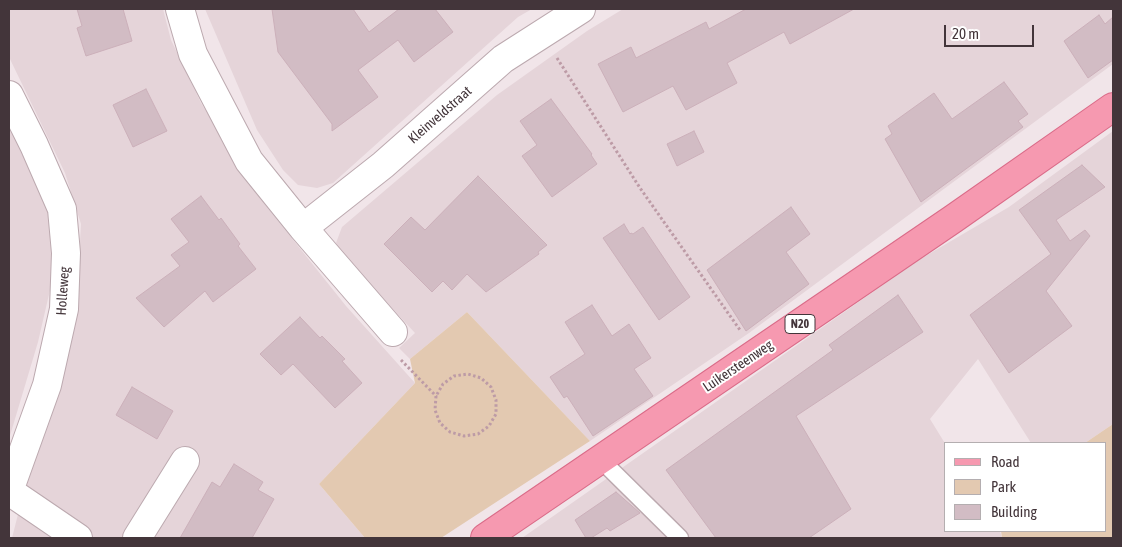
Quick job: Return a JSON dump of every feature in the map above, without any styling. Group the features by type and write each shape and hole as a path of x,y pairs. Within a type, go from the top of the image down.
{"main road":[{"name":"Luikersteenweg","path":"485,538 756,354 1113,107"}],"street":[{"path":"180,9 193,54 249,161 303,228 393,332"},
{"name":"Kleinveldstraat","path":"303,228 383,165 503,59 581,9"},
{"name":"Holleweg","path":"9,95 34,144 62,209 66,253 64,309 47,385 9,491"},
{"path":"137,538 185,461"},
{"path":"9,491 78,538"}],"lane":[{"path":"600,459 680,538"}],"path":[{"path":"541,34 640,188 756,354"},
{"path":"393,332 394,352 436,396 435,410 440,423 450,432 464,436 478,434 489,426 496,414 496,400 491,387 481,378 468,374 454,376 443,384 436,396"}],"shaded area":[{"path":"9,9 163,9 171,40 201,103 266,206 346,306 415,383 319,484 365,538 12,538 78,277 81,224 65,173 9,57"},
{"path":"205,9 532,9 518,17 333,183 317,188 298,185 283,170 257,130"},
{"path":"623,9 1113,9 1113,64 749,333 590,441 467,312 410,359 399,348 415,333 341,253 336,243 342,227 497,95 587,31"},
{"path":"9,121 26,155 49,215 53,277 38,342 9,439"},
{"path":"1113,131 1113,424 1086,442 1030,442 978,359 930,419 944,442 944,532 1000,532 1002,538 522,538 917,261 1009,207"}],"green space":[{"path":"467,312 590,441 441,538 365,538 319,484 415,383 410,359"},
{"path":"1113,424 1113,538 1002,538 1001,532 1107,532 1107,442 1086,442"}],"building":[{"path":"77,9 123,9 132,41 86,56 77,28 82,26"},
{"path":"272,9 353,9 369,32 399,9 435,9 453,32 414,62 398,40 358,70 378,97 332,131 332,124 278,52"},
{"path":"746,9 854,9 790,44 784,32 727,63 737,83 686,110 673,86 623,112 598,64 631,47 636,58 706,22 709,29"},
{"path":"1099,15 1105,24 1113,17 1113,60 1088,78 1064,41"},
{"path":"1004,82 1028,114 1018,121 1023,127 921,202 885,139 892,134 888,126 934,93 952,119"},
{"path":"146,89 167,131 133,147 113,105"},
{"path":"551,99 592,154 597,164 552,197 522,156 537,145 520,121"},
{"path":"694,131 704,152 677,166 667,144"},
{"path":"1082,165 1105,187 1056,220 1070,241 1085,230 1090,236 1046,291 1072,326 1009,373 970,315 1051,254 1019,210"},
{"path":"478,176 547,245 538,252 539,254 486,292 467,274 452,290 443,281 432,292 384,244 411,217 425,230"},
{"path":"201,196 219,220 221,218 240,244 238,246 256,269 213,302 205,291 164,327 136,298 180,266 171,255 189,242 171,219"},
{"path":"791,207 810,234 786,252 809,284 746,331 707,270"},
{"path":"624,224 630,234 643,227 690,297 659,320 603,238"},
{"path":"898,295 923,332 796,416 851,509 809,538 716,538 666,470 833,350 829,345"},
{"path":"592,305 612,336 629,324 651,358 634,369 653,396 593,436 567,396 564,398 550,377 585,354 565,322"},
{"path":"300,317 320,338 322,336 345,359 342,361 362,383 335,408 293,364 281,375 260,354"},
{"path":"132,387 173,411 157,439 116,415"},
{"path":"234,464 263,482 258,490 274,499 252,538 180,538 212,482 220,487"},
{"path":"616,492 640,513 610,531 607,528 591,538 586,538 575,520"}]}
